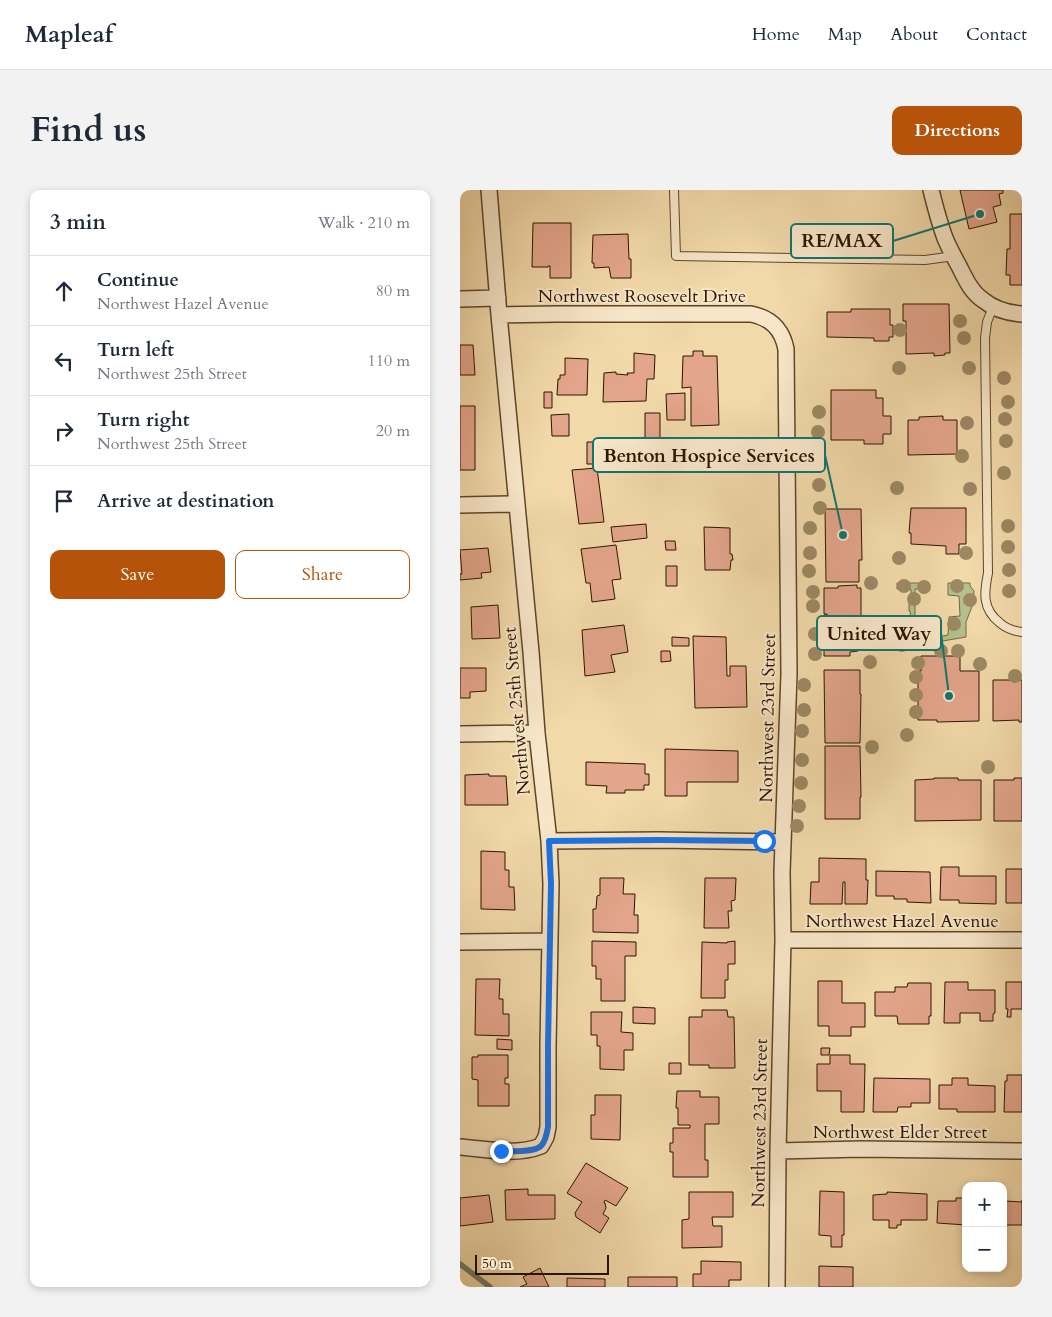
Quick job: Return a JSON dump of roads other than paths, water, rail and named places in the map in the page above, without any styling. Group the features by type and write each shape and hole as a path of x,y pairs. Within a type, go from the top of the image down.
{"street":[{"name":"Northwest 25th Street","path":"460,1147 501,1151 531,1150 541,1146 546,1137 548,1127 551,884 549,841 537,733 489,190"},
{"path":"931,190 943,232 966,279 974,291 982,300 993,307 1005,312 1022,314"},
{"path":"460,299 498,298"},
{"name":"Northwest Roosevelt Drive","path":"499,315 752,314 770,320 780,331"},
{"name":"Northwest 23rd Street","path":"777,1287 783,940 782,872 789,674 786,349 780,331"},
{"path":"460,505 517,504"},
{"path":"460,734 537,733"},
{"path":"549,841 784,842"},
{"name":"Northwest Hazel Avenue","path":"783,940 1022,940"},
{"path":"460,942 550,941"},
{"name":"Northwest Elder Street","path":"778,1151 861,1149 1022,1151"}],"lane":[{"path":"674,190 676,256 925,260 954,256"},
{"path":"993,307 985,338 988,573 984,591 989,611 994,619 1006,628 1022,632"}],"waterway":[{"path":"460,1264 490,1287"}],"place":[{"name":"RE/MAX","path":"980,214"},
{"name":"Benton Hospice Services","path":"843,535"},
{"name":"United Way","path":"949,696"}]}
